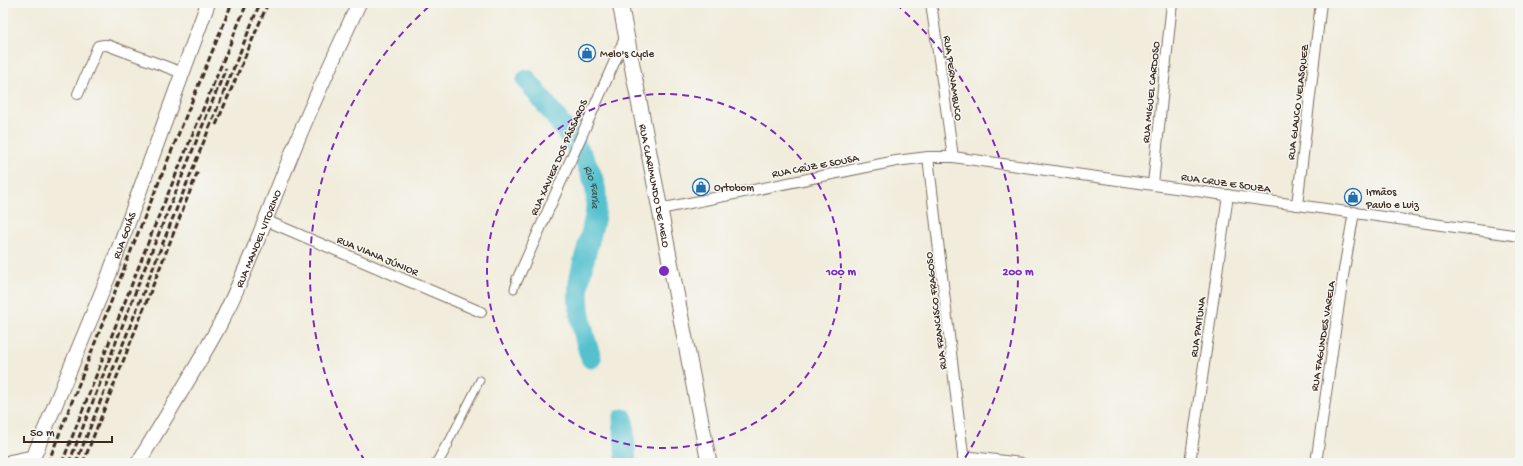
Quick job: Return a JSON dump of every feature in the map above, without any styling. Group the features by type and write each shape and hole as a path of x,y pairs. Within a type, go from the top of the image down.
{"main road":[{"name":"RUA GOIÁS","path":"32,460 109,275 208,3"},
{"name":"RUA MANOEL VITORINO","path":"138,463 217,328 265,220 297,140 359,3"},
{"name":"RUA CLARIMUNDO DE MELO","path":"620,3 709,463"}],"street":[{"name":"RUA PERNAMBUCO","path":"931,3 953,157"},
{"name":"RUA MIGUEL CARDOSO","path":"1153,184 1172,3"},
{"name":"RUA GLAUCO VELASQUEZ","path":"1297,205 1321,3"},
{"name":"RUA XAVIER DOS PÁSSAROS","path":"516,284 626,36"},
{"path":"78,94 98,46 101,45 182,73"},
{"name":"RUA CRUZ E SOUZA","path":"928,157 953,157 1520,236"},
{"name":"RUA CRUZ E SOUSA","path":"660,209 858,168 928,157"},
{"name":"RUA FRANCISCO FRAGOSO","path":"928,157 964,460"},
{"name":"RUA PAITUNA","path":"1190,463 1228,195"},
{"name":"RUA FAGUNDES VARELA","path":"1316,463 1354,212"},
{"name":"RUA VIANA JÚNIOR","path":"265,220 481,312"},
{"path":"437,463 480,380"},
{"path":"8,461 32,460"},
{"path":"964,460 1021,463"}],"waterway":[{"name":"Rio Faria","path":"527,80 574,143 589,169 594,182 596,206 581,271 578,292 581,321 591,358"},
{"name":"Rio Faria","path":"623,419 626,463"}],"railway":[{"path":"48,463 134,243 232,3"},
{"path":"62,463 153,230 247,3"},
{"path":"76,463 260,3"},
{"path":"216,125 268,3"},
{"path":"69,463 142,275 226,68"},
{"path":"83,463 198,171"}],"place":[{"name":"Melo's Cycle","path":"587,53"},
{"name":"Ortobom","path":"701,187"},
{"name":"Irmãos Paulo e Luiz","path":"1353,197"}]}
